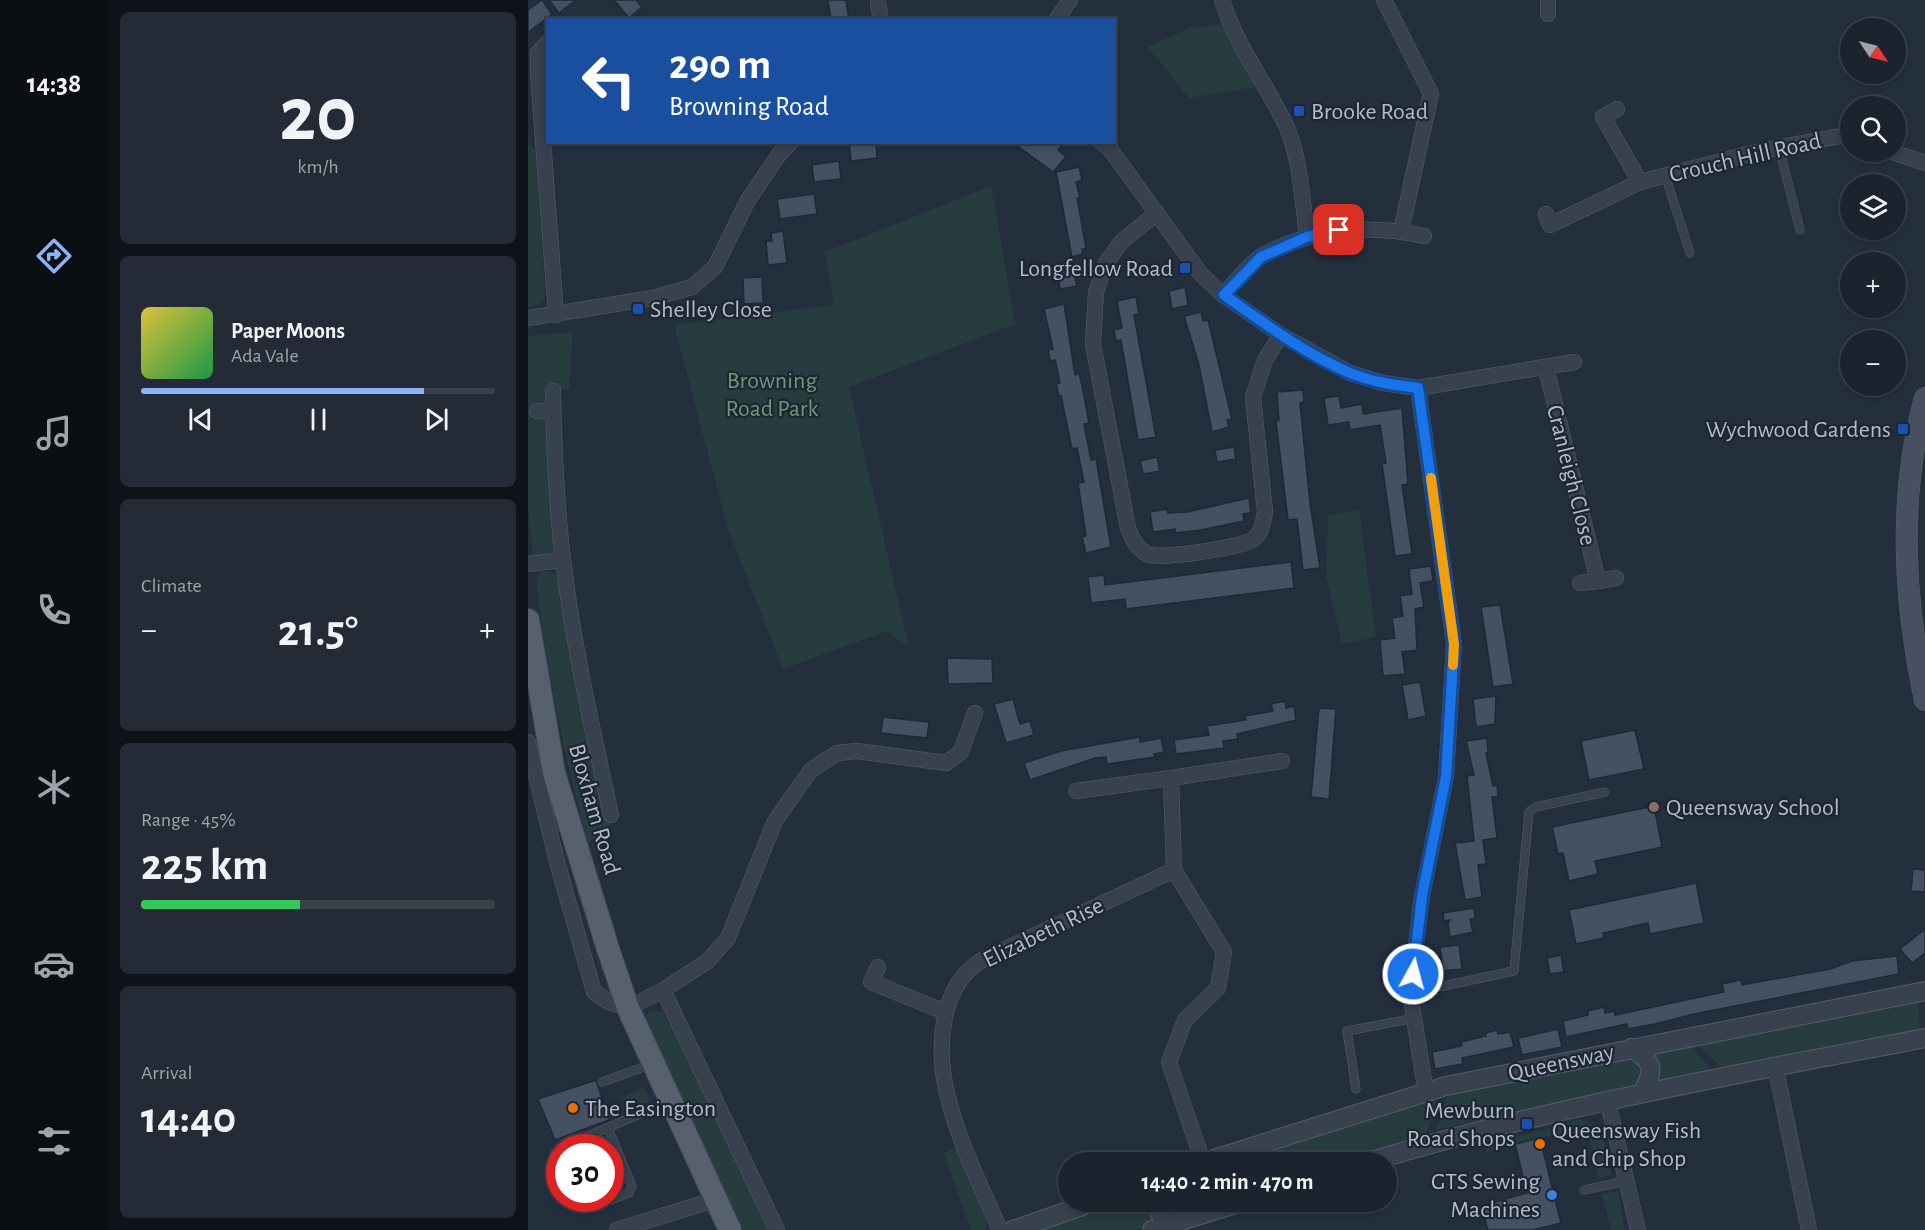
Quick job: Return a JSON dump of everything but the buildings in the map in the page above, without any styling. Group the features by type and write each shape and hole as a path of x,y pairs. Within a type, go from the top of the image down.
{"main road":[{"path":"1925,398 1909,488 1908,555 1912,625 1925,700"},
{"name":"Bloxham Road","path":"528,620 554,773 628,1008 714,1200 730,1230"}],"street":[{"path":"1057,18 1070,0"},
{"path":"1221,0 1228,21 1288,130 1302,192 1307,237"},
{"path":"1384,0 1431,94 1401,231"},
{"path":"878,3 881,18"},
{"path":"546,44 538,52 538,73 556,315"},
{"name":"Crouch Hill Road","path":"1617,109 1603,117 1640,182"},
{"name":"Crouch Hill Road","path":"1546,214 1550,225 1640,182 1779,147 1840,136"},
{"path":"1103,144 1110,150 1200,273 1224,295 1281,335 1350,373 1383,383 1418,388 1574,362"},
{"path":"528,318 653,298 692,287 715,267 748,200 781,146"},
{"path":"1906,157 1925,163"},
{"path":"1157,213 1122,241 1106,263 1096,292 1093,344 1128,528 1136,544 1148,555 1162,556 1241,545 1254,539 1263,526 1265,512 1253,398 1265,360 1281,335"},
{"path":"1224,295 1261,257 1307,237 1339,230 1401,231 1424,236"},
{"name":"Cranleigh Close","path":"1546,368 1598,581"},
{"path":"1418,388 1454,644 1446,777 1422,896 1410,993 1426,1093"},
{"name":"Bloxham Road","path":"553,391 555,478 563,560 577,653 611,815"},
{"path":"537,411 554,412"},
{"path":"528,564 563,560"},
{"name":"Cranleigh Close","path":"1580,583 1616,578"},
{"path":"628,1008 663,990 708,961 728,938 775,821 812,771 837,753 857,751 946,763 961,752 975,713"},
{"name":"Bloxham Road","path":"528,742 557,862 594,992 609,1002 628,1008"},
{"path":"1076,791 1282,761"},
{"path":"1171,778 1174,870 1224,952 1218,988 1185,1020 1169,1062 1200,1152"},
{"name":"Elizabeth Rise","path":"1000,1230 948,1099 943,1044 945,1012 958,983 973,965 1174,870"},
{"path":"878,967 871,982 945,1012"},
{"path":"663,990 777,1230"},
{"name":"Queensway","path":"1235,1152 1446,1086 1631,1047 1925,991"},
{"name":"Queensway","path":"1397,1153 1643,1091 1925,1038"},
{"path":"1631,1047 1642,1054 1651,1069 1650,1079 1643,1091"},
{"path":"1775,1065 1809,1230"},
{"path":"1606,1100 1638,1230"},
{"path":"617,1230 714,1200"},
{"path":"1013,1230 1066,1212"},
{"path":"1159,1212 1162,1217 1174,1222"},
{"path":"1152,1230 1208,1212"}],"lane":[{"path":"1779,147 1800,230"},
{"path":"1665,175 1690,253"},
{"path":"1410,993 1514,971 1529,812 1536,807 1605,792"},
{"path":"1356,1089 1347,1031 1415,1018"},
{"path":"602,1082 653,1063"},
{"path":"594,1134 670,1102"},
{"path":"608,1128 610,1134"},
{"path":"624,1167 632,1186 624,1194"},
{"path":"1584,1191 1626,1181"}],"green space":[{"path":"1224,24 1256,87 1189,98 1148,47 1189,28"},
{"path":"528,134 529,144 536,151 545,291 543,302 528,308"},
{"name":"Browning Road Park","path":"991,186 1015,324 849,387 909,648 887,631 783,669 728,529 674,325 834,305 825,252"},
{"path":"573,332 569,389 550,390 544,405 535,407 535,419 545,421 550,429 555,551 548,560 533,555 528,510 528,336"},
{"path":"1359,510 1376,637 1342,644 1326,576 1328,515"},
{"path":"548,570 559,577 581,709 611,830 588,843 571,778 545,645 536,578 540,572"},
{"path":"1917,997 1921,1033 1724,1070 1701,1048 1701,1039"},
{"path":"651,1010 664,1013 773,1230 741,1230 644,1019"},
{"path":"1693,1042 1695,1051 1713,1072 1652,1084 1648,1049"},
{"path":"1628,1054 1639,1058 1645,1076 1636,1087 1436,1130 1449,1091"},
{"path":"644,1087 650,1101 628,1111 622,1097"},
{"path":"1439,1094 1427,1133 1367,1152 1256,1152"},
{"path":"1576,1120 1586,1121 1599,1131 1606,1147 1612,1175 1598,1178 1587,1127 1486,1152 1486,1145"},
{"path":"956,1147 988,1221 984,1230 971,1230 944,1153"},
{"path":"1618,1191 1625,1230 1611,1230 1602,1194"},
{"path":"1081,1212 1150,1212 1155,1223 1135,1230 1026,1230"}],"slow traffic":[{"path":"1431,478 1454,644 1453,665"}],"place":[{"name":"Brooke Road","path":"1299,111"},
{"name":"Longfellow Road","path":"1185,268"},
{"name":"Shelley Close","path":"638,309"},
{"name":"Wychwood Gardens","path":"1903,429"},
{"name":"Queensway School","path":"1654,807"},
{"name":"The Easington","path":"573,1108"},
{"name":"Mewburn Road Shops","path":"1527,1124"},
{"name":"Queensway Fish and Chip Shop","path":"1540,1144"},
{"name":"GTS Sewing Machines","path":"1552,1195"}],"route":[{"path":"1339,230 1307,237 1261,257 1224,295 1281,335 1350,373 1383,383 1418,388 1454,644 1446,777 1422,896 1413,974"}]}
